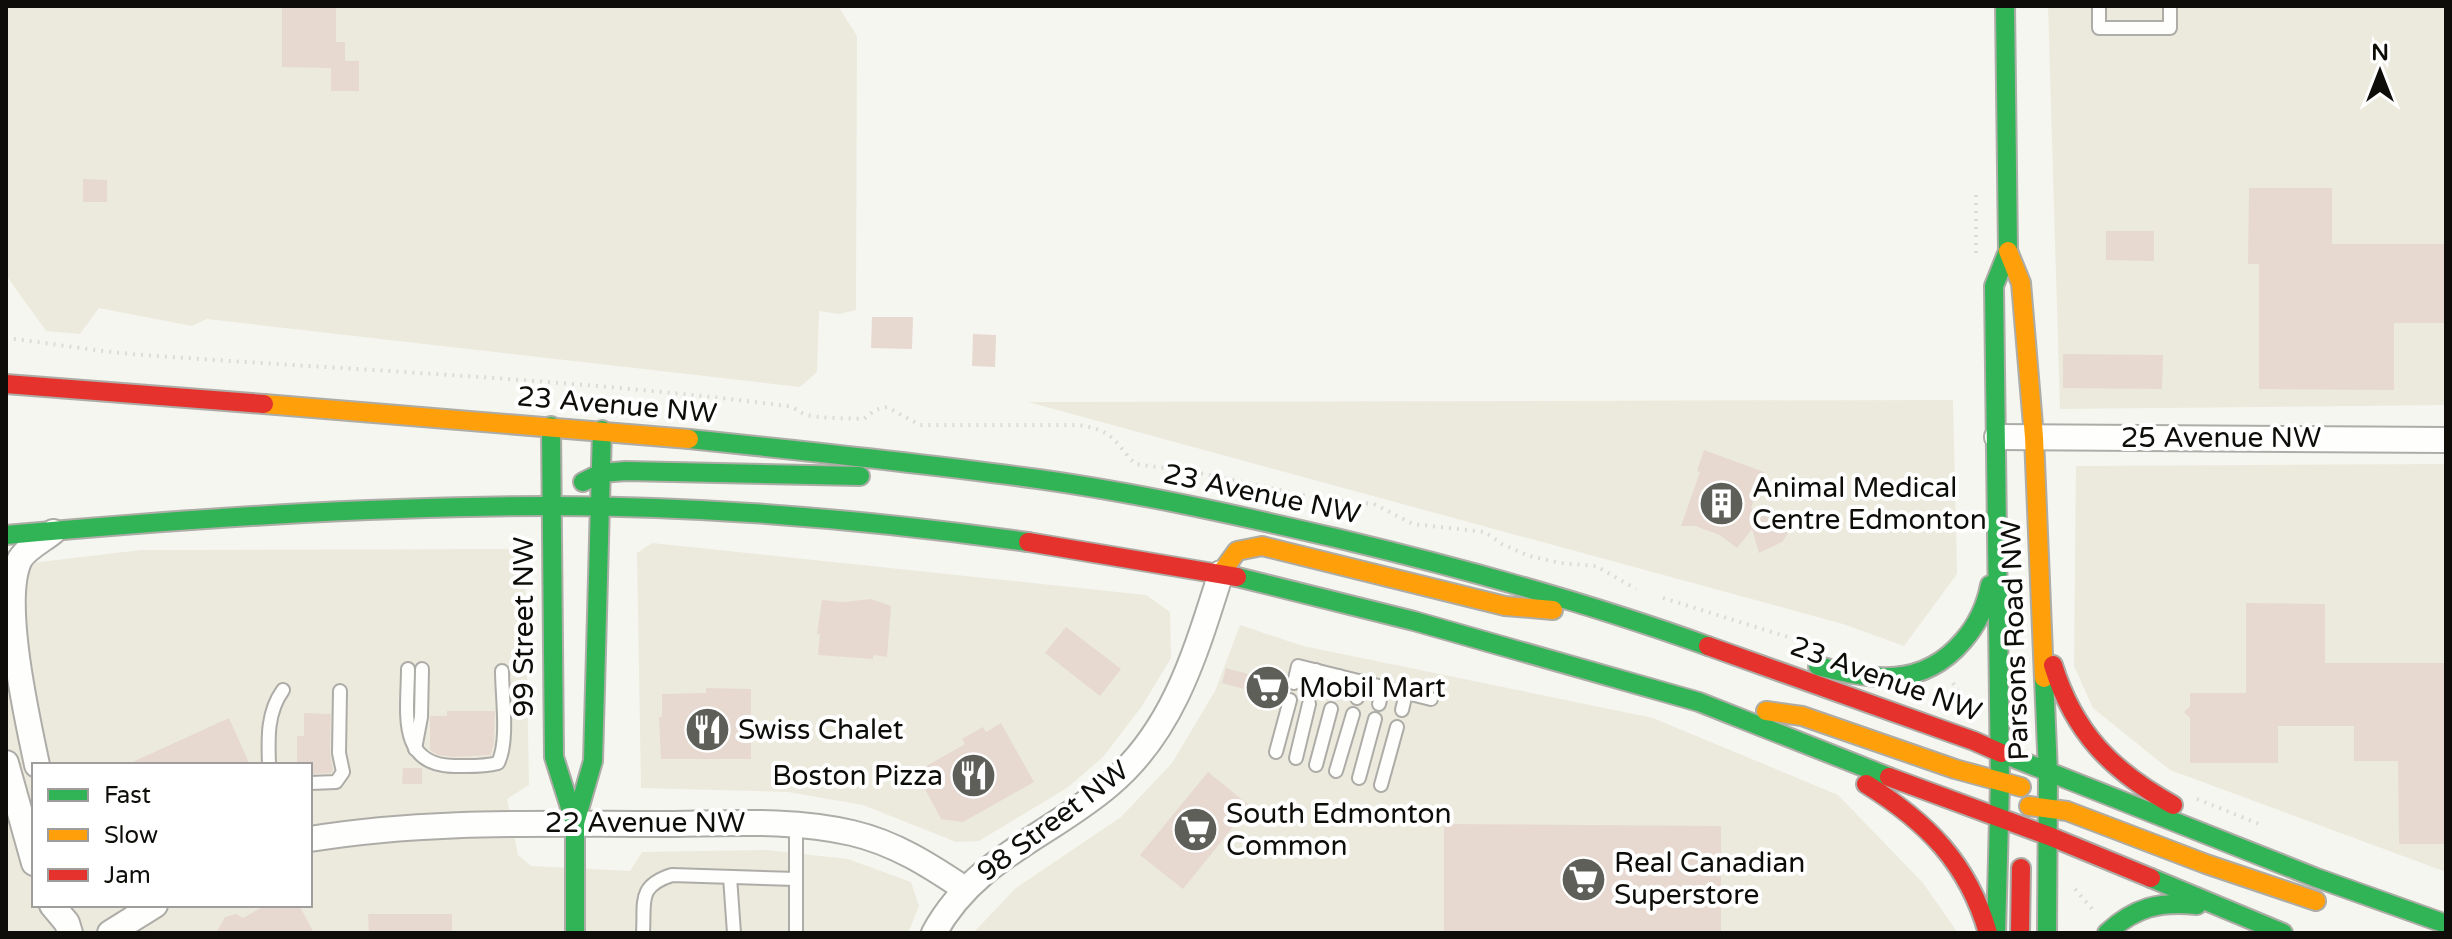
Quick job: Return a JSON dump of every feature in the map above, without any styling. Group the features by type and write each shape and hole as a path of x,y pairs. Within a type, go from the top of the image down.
{"main road":[{"name":"Parsons Road NW","path":"1996,933 1999,819 2048,773 2034,437 2021,283 2008,251 2005,6"},
{"name":"Parsons Road NW","path":"2000,752 1994,286 2008,251"},
{"name":"23 Avenue NW","path":"6,384 602,430 840,454 1040,479 1255,519 1440,563 1657,626 2000,752 2314,877 2446,922"},
{"name":"99 Street NW","path":"551,426 554,757 575,823"},
{"name":"99 Street NW","path":"575,933 575,823 593,761 602,430"},
{"path":"1997,448 2011,507 2016,599"},
{"path":"551,506 573,488 601,473 626,471 1040,479"},
{"path":"6,535 241,518 551,506 601,507 798,516 914,526 1068,547 1221,573 1426,624 1699,702 2049,836 2283,933"},
{"path":"1657,626 1689,630 1845,674 1894,679 1920,674 1952,656 1979,620 1990,587 1995,517"},
{"path":"1221,573 1237,551 1262,546 1505,606 1625,616"},
{"path":"2039,546 2056,677 2079,727 2111,764 2201,820 2446,922"},
{"path":"1699,702 1802,716 2331,906"},
{"path":"1769,727 1906,809 1950,854 1971,887 1988,933"},
{"path":"2020,933 2025,796 2021,737"},
{"path":"2000,752 2025,796"},
{"path":"1999,819 2048,773"},
{"name":"Parsons Road NW","path":"2025,796 2049,836 2047,933"},
{"path":"2105,927 2152,903 2217,907"},
{"path":"2384,922 2445,933"}],"street":[{"name":"25 Avenue NW","path":"1997,448 2034,437 2446,440"},
{"path":"37,763 17,665 10,587 23,555 55,530"},
{"name":"98 Street NW","path":"934,933 965,889 1007,853 1092,799 1139,754 1162,721 1189,671 1221,573"},
{"path":"6,763 32,856"},
{"name":"22 Avenue NW","path":"312,839 431,825 796,825 852,833 903,850 965,889"},
{"path":"110,933 152,907"}],"lane":[{"path":"2099,6 2099,28 2170,28 2170,6"},
{"path":"1294,683 1298,666 1431,699"},
{"path":"408,669 408,723 415,749 433,764 486,766 498,763 502,755 502,671"},
{"path":"415,749 421,717 422,669"},
{"path":"1312,687 1316,670"},
{"path":"1335,693 1339,676"},
{"path":"1357,698 1361,681"},
{"path":"1379,704 1383,687"},
{"path":"269,763 270,716 273,703 283,690"},
{"path":"312,783 336,782 343,772 339,753 340,691"},
{"path":"1402,710 1406,693"},
{"path":"1276,752 1290,700"},
{"path":"1296,758 1309,704"},
{"path":"1316,765 1331,709"},
{"path":"1336,771 1353,714"},
{"path":"1359,778 1375,719"},
{"path":"1381,785 1397,727"},
{"path":"796,825 796,933"},
{"path":"643,933 645,893 654,881 672,875 796,879"},
{"path":"730,877 734,933"}],"path":[{"path":"6,338 155,356 302,364"},
{"path":"1953,683 1975,721"},
{"path":"2192,797 2263,825"},
{"path":"2073,884 2105,927"}],"shaded area":[{"path":"6,6 838,6 857,36 856,310 839,314 819,311 817,372 800,387 207,319 192,326 99,308 80,334 46,331 6,275"},
{"path":"2048,6 2446,6 2446,405 2060,409"},
{"path":"1953,400 1957,574 1904,646 1843,624 1028,402"},
{"path":"2446,464 2446,872 2170,770 2093,708 2074,666 2076,466"},
{"path":"652,543 1146,595 1170,612 1171,658 1142,706 1103,757 1067,788 979,841 956,842 863,805 788,792 641,788 637,553"},
{"path":"508,549 525,565 529,785 507,799 518,855 531,866 630,871 642,852 766,850 848,859 911,882 919,906 908,933 6,933 6,566 141,550"},
{"name":"South Edmonton Common","path":"1240,625 1303,646 1653,718 1838,795 1923,883 1958,933 973,933 1016,888 1121,817 1172,763 1215,691"}],"building":[{"path":"282,6 336,6 336,42 345,42 345,61 359,61 359,91 331,91 331,68 282,67"},
{"path":"83,179 107,180 107,202 83,202"},
{"path":"2249,188 2332,188 2332,244 2446,244 2446,323 2394,323 2394,390 2259,389 2259,264 2248,264"},
{"path":"2106,231 2154,231 2154,261 2106,260"},
{"path":"872,317 913,317 912,349 871,348"},
{"path":"973,334 996,335 995,367 972,366"},
{"path":"2063,354 2163,355 2162,389 2063,388"},
{"name":"Animal Medical Centre Edmonton","path":"1704,450 1764,472 1751,508 1792,527 1782,542 1759,553 1752,529 1737,548 1720,535 1695,526 1681,526 1700,472 1697,471"},
{"path":"871,599 891,606 887,657 873,655 873,659 818,655 820,634 817,634 822,600 843,602"},
{"path":"2246,603 2325,604 2325,663 2446,663 2446,844 2399,844 2398,761 2354,761 2354,726 2278,726 2278,763 2190,763 2190,718 2184,712 2190,706 2190,693 2246,693"},
{"path":"1066,627 1121,669 1100,696 1045,653"},
{"path":"1226,668 1285,684 1281,699 1222,683"},
{"name":"Swiss Chalet","path":"706,688 751,689 751,759 661,759 659,717 662,717 662,694 706,693"},
{"path":"447,711 495,711 491,755 455,757 438,755 430,750 430,716 447,716"},
{"path":"304,713 331,714 331,773 312,774 312,763 297,763 297,736 304,736"},
{"path":"229,718 249,763 130,763"},
{"name":"Boston Pizza","path":"1001,723 1034,782 963,822 941,819 916,772 965,744 962,739 983,727 986,732"},
{"path":"403,768 422,768 422,784 402,784"},
{"name":"South Edmonton Common","path":"1208,772 1250,806 1183,889 1140,855"},
{"name":"Real Canadian Superstore","path":"1444,824 1721,826 1721,933 1444,933"},
{"path":"262,907 300,907 314,933 216,933 225,917 236,914 243,918"},
{"path":"368,914 452,914 452,933 369,933"}],"traffic: fast":[{"path":"1996,933 2000,782 1994,286 2008,251 2005,6"},
{"path":"551,426 554,757 575,823"},
{"path":"575,933 575,823 593,761 602,430"},
{"path":"689,439 994,473 1187,505 1477,574 1570,600 1708,646"},
{"path":"583,482 601,473 626,471 860,476"},
{"path":"6,535 278,514 551,506 790,516 1028,542"},
{"path":"1237,577 1414,621 1699,702 1889,777"},
{"path":"1818,666 1877,677 1913,674 1931,667 1968,635 1980,615 1990,585"},
{"path":"2044,678 2048,773 2047,933"},
{"path":"2001,753 2314,877 2446,924"},
{"path":"2151,878 2283,933"},
{"path":"2107,933 2128,917 2149,908 2171,904 2197,905"}],"traffic: slow":[{"path":"2008,251 2021,283 2034,437 2044,678"},
{"path":"264,404 689,439"},
{"path":"1221,573 1237,551 1262,546 1505,606 1553,610"},
{"path":"1766,711 1802,716 1955,769 2021,787"},
{"path":"2029,806 2067,811 2206,864 2316,901"}],"traffic: jam":[{"path":"6,384 264,404"},
{"path":"1028,542 1237,577"},
{"path":"1708,646 2001,753"},
{"path":"2053,665 2072,711 2098,748 2131,778 2173,805"},
{"path":"1889,777 2049,836 2151,878"},
{"path":"1866,784 1908,813 1942,846 1969,886 1988,933"},
{"path":"2020,933 2021,868"}],"place":[{"name":"Animal Medical Centre Edmonton","path":"1721,504"},
{"name":"Mobil Mart","path":"1268,688"},
{"name":"Swiss Chalet","path":"707,730"},
{"name":"Boston Pizza","path":"974,776"},
{"name":"South Edmonton Common","path":"1195,830"},
{"name":"Real Canadian Superstore","path":"1583,879"}]}
